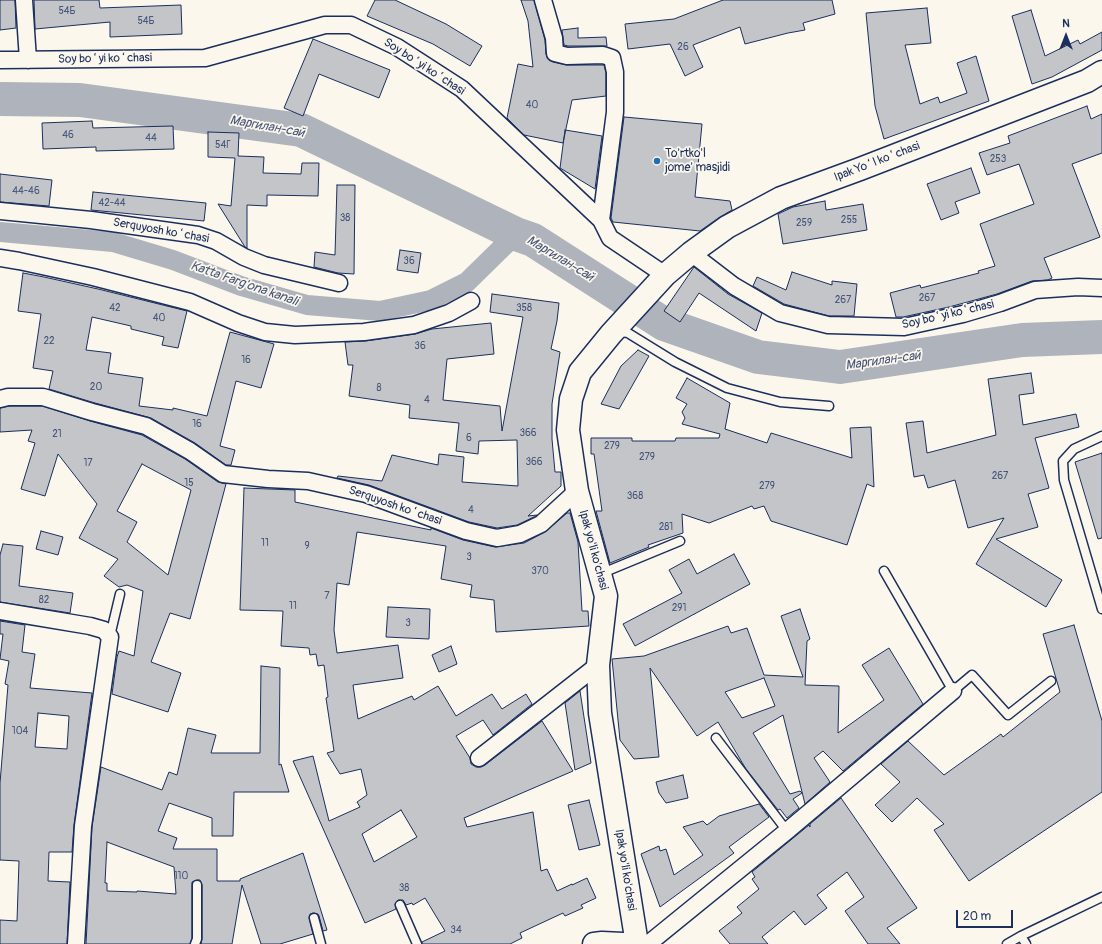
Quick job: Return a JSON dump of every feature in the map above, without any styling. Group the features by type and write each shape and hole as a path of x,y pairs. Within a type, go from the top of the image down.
{"street":[{"path":"24,0 28,60"},
{"path":"543,0 554,38 555,53 567,56 603,54 612,58 615,72 615,112 602,220"},
{"name":"Soy boʻyi koʻchasi","path":"0,60 205,58 325,24 351,25 397,46 462,89 602,220 610,238 665,275"},
{"name":"Ipak Yoʻl koʻchasi","path":"647,295 665,275 691,253 728,226 781,198 1080,84 1102,72"},
{"name":"Serquyosh koʻchasi","path":"0,211 91,220 198,235 216,241 244,258 264,265 339,283"},
{"name":"Soy boʻyi koʻchasi","path":"691,253 734,286 780,313 828,325 904,327 962,314 1000,303 1035,290 1102,288"},
{"path":"0,258 93,277 190,302 238,323 264,332 295,335 364,332 414,325 449,313 471,301"},
{"name":"Ipak yo'li ko'chasi","path":"637,944 600,714 598,665 606,596 577,491 568,430 571,398 580,372 611,334 647,295"},
{"name":"Serquyosh koʻchasi","path":"0,399 8,397 43,397 146,426 190,452 223,474 268,479 308,480 366,494 466,531 497,538 520,534 542,524 577,491"},
{"path":"0,611 90,626 104,630 110,637 83,826 76,944"},
{"path":"479,758 598,665"},
{"path":"648,944 787,831 953,691"},
{"path":"594,944 623,944"}],"lane":[{"path":"611,334 621,332 628,333 675,362 727,388 780,402 829,406"},
{"path":"1102,436 1074,449 1063,461 1064,480 1102,609"},
{"path":"600,574 680,541"},
{"path":"884,570 953,691 972,674 1008,715 1051,681"},
{"path":"110,637 120,594"},
{"path":"716,738 787,831"},
{"path":"195,944 196,884"},
{"path":"1007,944 1102,897"},
{"path":"400,905 417,944"},
{"path":"314,918 321,944"},
{"path":"1021,936 1026,944"}],"building":[{"path":"0,0 15,0 16,28 0,30"},
{"path":"34,0 99,0 100,8 181,5 182,34 110,37 110,22 35,29"},
{"path":"375,0 395,0 446,24 482,46 470,66 433,44 367,16"},
{"path":"521,0 534,0 545,40 548,59 553,62 567,65 604,65 606,73 606,96 572,100 563,143 524,135 507,118 518,64 533,67 528,21"},
{"path":"723,0 832,0 835,14 803,23 805,30 745,44 740,27 693,45 703,67 685,76 670,44 628,49 625,24 674,19"},
{"path":"927,8 931,43 905,45 920,104 938,97 940,103 967,93 957,63 976,56 989,101 884,139 875,106 866,13"},
{"path":"1031,10 1045,56 1078,40 1080,44 1102,32 1102,50 1052,77 1032,84 1012,16"},
{"path":"578,28 578,38 606,37 607,46 564,45 562,30"},
{"path":"313,39 390,70 379,98 319,74 303,116 284,108"},
{"path":"1087,106 1091,119 1102,114 1102,153 1072,164 1100,237 1044,258 1052,278 1048,280 1032,281 997,294 949,307 903,317 896,317 890,293 920,285 921,288 979,273 978,271 995,266 980,224 1034,204 1019,164 987,175 979,153 1010,143 1008,136"},
{"name":"To'rtko'l jome' masjidi","path":"624,117 702,124 695,197 730,201 732,210 700,231 613,222 611,218"},
{"path":"92,121 93,128 173,126 174,149 96,151 96,147 43,149 42,123"},
{"path":"565,130 602,136 595,189 560,168"},
{"path":"208,132 239,133 238,156 264,157 263,173 301,174 302,163 319,163 318,196 267,195 267,206 247,205 247,248 245,247 218,204 231,206 235,158 208,157"},
{"path":"971,168 980,193 955,202 959,213 941,220 927,184"},
{"path":"0,174 52,180 49,206 0,202"},
{"path":"337,185 355,185 354,274 338,273 314,267 315,252 335,255"},
{"path":"93,192 206,203 204,221 91,210"},
{"path":"825,201 826,210 863,204 867,230 783,244 778,214 793,207"},
{"path":"400,250 421,253 418,273 397,270"},
{"path":"694,267 728,294 762,313 756,331 699,293 680,322 664,311"},
{"path":"792,272 832,285 832,281 857,284 854,316 829,316 784,304 753,286 757,277 786,290"},
{"path":"23,273 98,289 187,311 178,348 162,345 164,337 131,329 131,326 92,317 86,350 111,353 108,373 143,378 139,406 173,410 173,408 207,416 230,332 274,344 261,388 236,381 220,446 235,450 231,465 226,465 195,443 151,418 49,389 53,371 33,368 41,314 18,311"},
{"path":"492,294 559,303 551,349 560,352 552,404 552,439 555,472 561,472 561,486 528,516 537,515 517,525 497,528 469,522 369,485 337,478 338,476 382,481 392,455 438,465 439,454 464,457 462,482 518,486 517,440 479,441 478,454 456,451 459,423 409,418 410,405 349,396 353,365 348,365 345,342 365,341 415,334 432,329 491,323 494,354 447,359 443,400 500,406 502,431 523,317 490,312"},
{"path":"638,350 649,356 619,409 601,404 621,366"},
{"path":"1031,373 1034,393 1019,395 1023,425 1076,414 1079,427 1035,438 1049,488 1028,494 1038,527 996,539 1062,580 1046,607 976,564 1004,518 968,528 955,480 928,488 924,475 914,477 906,423 923,421 927,453 996,435 988,379"},
{"path":"687,378 730,403 725,429 767,443 771,433 852,458 850,428 871,427 874,487 867,484 847,545 771,521 764,506 754,509 752,506 709,523 682,514 683,533 648,545 649,547 610,563 596,511 602,511 594,454 591,454 591,438 632,438 632,441 675,441 676,438 719,438 720,434 682,424 685,418 682,412 687,404 676,398"},
{"path":"9,406 42,406 142,435 185,459 218,482 226,484 190,619 170,613 151,662 181,673 168,712 112,694 119,651 134,656 143,591 127,585 119,587 104,576 118,559 79,538 97,504 58,454 45,496 21,489 35,443 28,441 32,430 0,432 0,408","holes":["142,464 191,490 168,575 127,542 137,522 117,511"]},
{"path":"1102,453 1102,538 1098,539 1075,462"},
{"path":"244,488 295,490 295,502 431,530 431,528 463,540 495,547 524,543 545,532 567,513 570,513 578,542 582,611 588,611 589,626 496,632 494,600 470,597 472,585 441,579 446,546 357,532 349,585 337,583 334,630 337,653 398,645 403,678 353,685 358,719 412,696 414,700 438,686 456,716 492,694 502,709 526,694 532,704 493,735 483,720 456,736 470,758 471,764 476,767 485,765 542,721 573,771 464,818 467,827 533,812 541,871 547,869 557,891 587,878 596,898 581,905 583,908 565,916 563,913 520,933 522,938 510,944 422,944 422,942 445,931 425,898 413,905 412,903 406,905 403,900 398,900 395,904 396,909 365,923 293,761 313,756 329,821 360,807 357,802 367,795 361,769 340,774 327,753 334,751 326,698 328,697 324,665 318,666 316,654 310,655 309,648 281,646 283,611 240,610","holes":["401,810 417,837 374,862 362,834"]},
{"path":"41,531 63,537 58,555 36,549"},
{"path":"3,544 23,546 19,586 73,593 70,613 0,602 0,555"},
{"path":"734,554 750,584 635,646 623,624 682,593 669,570 689,559 697,574"},
{"path":"388,607 430,609 429,639 386,637"},
{"path":"800,609 810,639 807,641 805,685 839,686 838,733 884,700 862,665 889,648 923,704 843,771 823,751 814,758 830,782 805,804 783,715 753,733 790,794 800,791 802,793 793,799 799,808 787,818 780,809 778,810 746,769 718,722 697,736 650,668 659,757 634,759 620,740 612,659 644,656 728,626 731,633 747,628 764,675 803,677 781,616","holes":["764,678 775,706 742,718 725,692"]},
{"path":"0,621 25,625 22,652 35,654 30,688 92,693 74,825 72,852 49,852 48,881 70,882 67,944 0,944 0,920 17,921 19,861 0,860 0,783 8,685 5,684 9,661 0,659 3,634 0,634","holes":["38,713 69,716 67,749 35,747"]},
{"path":"1074,625 1102,721 1102,792 969,881 934,830 944,824 917,798 892,822 875,805 900,782 881,764 908,741 944,775 1001,734 1003,737 1060,692 1043,634"},
{"path":"451,646 457,664 439,672 432,655"},
{"path":"261,666 280,668 279,765 281,764 289,792 234,792 233,836 212,836 212,818 169,803 158,831 177,838 173,849 217,849 217,881 240,881 240,879 303,853 327,930 323,931 318,914 313,913 310,914 309,917 313,934 280,944 261,944 242,885 232,944 201,944 202,885 200,880 197,880 192,882 192,938 190,944 86,944 92,827 101,767 162,790 169,772 177,775 188,728 216,735 211,753 260,753","holes":["107,842 174,867 176,894 137,891 107,891 107,883 105,883"]},
{"path":"580,691 591,763 575,770 565,703"},
{"path":"683,775 688,798 666,803 659,793 656,782"},
{"path":"841,798 917,908 887,928 900,944 868,944 845,911 864,897 847,872 817,895 827,908 805,925 794,911 762,937 768,944 730,944 719,931 742,913 737,907 759,889 752,879 755,877 752,872 809,825 810,827 810,824"},
{"path":"589,800 600,845 579,850 568,805"},
{"path":"759,804 769,817 729,847 734,853 660,907 641,854 659,846 660,851 666,849 674,875 703,855 683,827 703,821 707,825 719,816"}],"waterway":[{"name":"Маргилан-сай","path":"0,99 80,100 301,130 516,234 533,240 664,324 758,357 840,367 1022,340 1102,337"},
{"name":"Katta Farg'ona kanali","path":"0,232 113,242 173,260 241,286 307,305 380,311 431,300 467,282 516,234"}],"place":[{"name":"To'rtko'l jome' masjidi","path":"657,161"}]}
